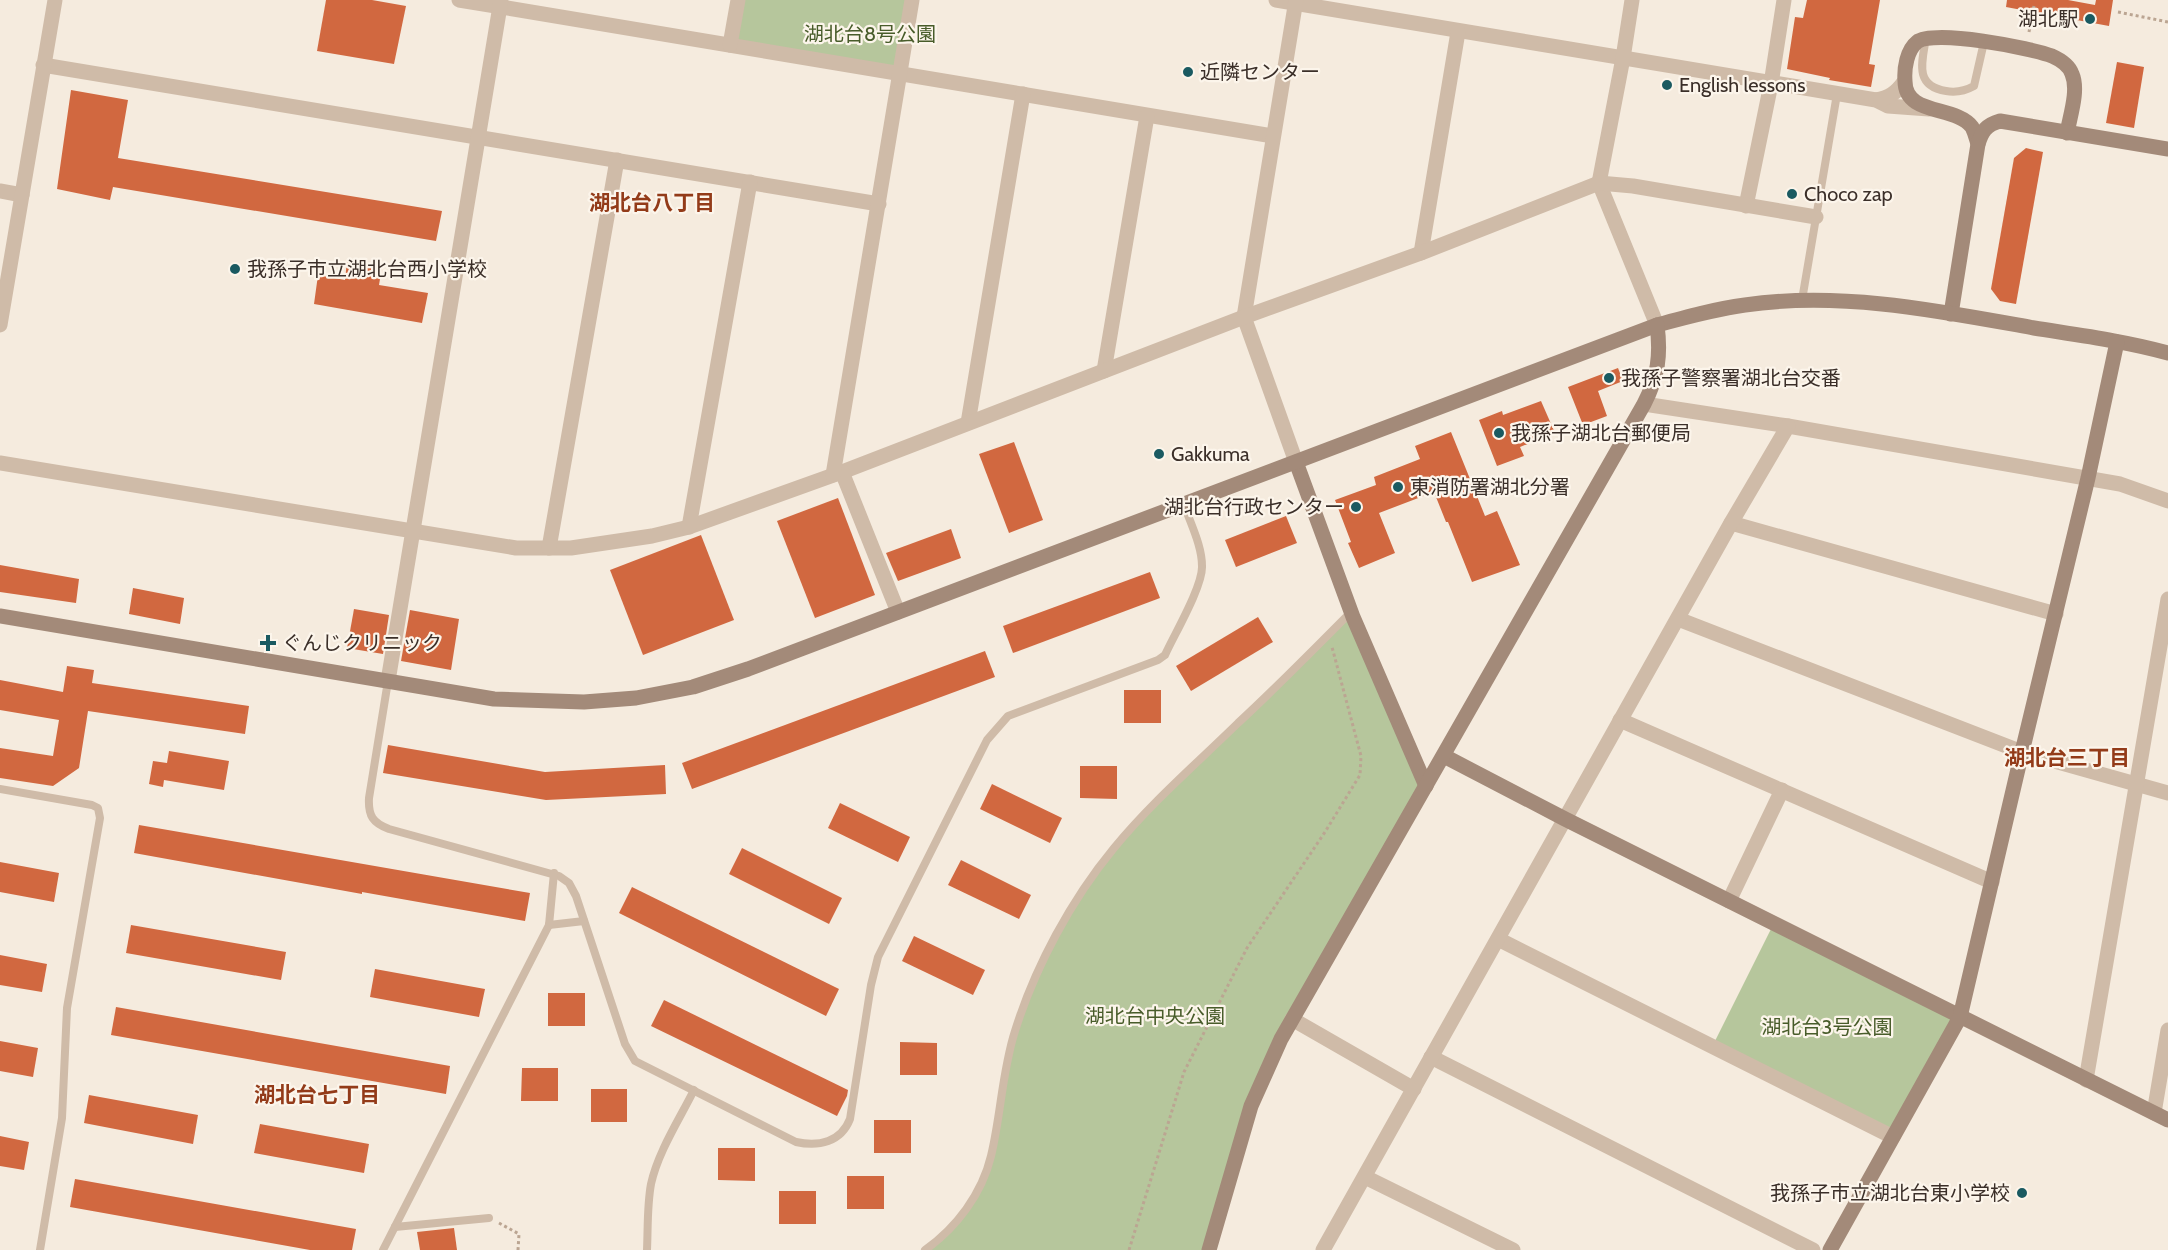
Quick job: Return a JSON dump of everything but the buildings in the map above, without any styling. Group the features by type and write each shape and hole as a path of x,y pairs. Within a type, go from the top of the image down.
{"street":[{"path":"0,325 55,0"},
{"path":"459,0 500,3 730,45 1273,136"},
{"path":"730,45 738,0"},
{"path":"898,612 838,474 912,0"},
{"path":"1276,0 1876,100 1888,106 1947,112 1970,126 1978,144"},
{"path":"1212,1249 1251,1106 1281,1039 1653,387 1659,365 1660,345 1657,325 1599,183 1632,0"},
{"path":"1746,206 1771,84 1784,0"},
{"path":"1295,2 1244,317 1352,612 1426,786"},
{"path":"388,681 500,3"},
{"path":"1421,253 1458,32"},
{"path":"1876,100 1887,98 1895,93 1904,82 1907,59 1918,42 1926,38 1949,36 2052,56 2068,66 2074,76 2074,89 2067,132"},
{"path":"44,65 879,204"},
{"path":"1904,82 1917,103 1929,110"},
{"path":"968,423 1023,94"},
{"path":"1104,371 1147,116"},
{"path":"1951,314 1978,144 1984,128 2000,121 2168,149"},
{"path":"549,549 617,160"},
{"path":"689,527 750,182"},
{"path":"0,463 516,549 571,548 652,536 689,527 838,474 1244,317 1421,253 1599,183 1634,186 1816,217"},
{"path":"0,191 22,195"},
{"path":"0,616 494,699 584,702 636,698 693,687 748,669 1657,325 1702,312 1748,304 1802,300 1856,303 1951,314 2117,342 2168,353"},
{"path":"1830,1250 1960,1017 2088,478 2117,342"},
{"path":"1644,404 1788,426 2088,478 2120,484 2168,501"},
{"path":"1323,1250 1731,523 1788,426"},
{"path":"1731,523 2056,614"},
{"path":"2086,1080 2168,599"},
{"path":"1678,619 2022,752 2168,793"},
{"path":"1620,720 1992,882"},
{"path":"1444,756 1565,819 2168,1120"},
{"path":"1729,901 1782,790"},
{"path":"1498,939 1893,1137"},
{"path":"1292,1019 1413,1089"},
{"path":"2154,1113 2168,1030"},
{"path":"1431,1057 1813,1250"},
{"path":"1365,1177 1513,1250"}],"lane":[{"path":"1926,38 1922,65 1926,82 1933,88 1957,92 1974,86 1984,42"},
{"path":"1802,300 1837,94"},
{"path":"388,681 369,798 368,808 371,819 378,825 389,829 554,873 569,883 576,896 629,1055 634,1061 796,1142 808,1145 821,1143 840,1137 846,1130 850,1119 871,985 878,957 987,740 1008,716 1158,660 1165,655 1199,583 1203,567 1201,552 1184,504"},
{"path":"925,1250 952,1228 967,1208 986,1172 1015,1031 1044,960 1067,914 1080,894 1114,847 1141,818 1352,612"},
{"path":"0,789 92,805 98,808 100,818 67,1008 62,1118 40,1250"},
{"path":"383,1250 549,925 554,873"},
{"path":"549,925 584,921"},
{"path":"647,1250 652,1183 658,1163 693,1090"},
{"path":"395,1227 489,1218"}],"path":[{"path":"2029,32 2034,6"},
{"path":"2118,12 2168,22"},
{"path":"1128,1250 1184,1072 1247,948 1360,776 1361,756 1329,634"},
{"path":"489,1218 519,1234 518,1250"}],"green space":[{"name":"湖北台8号公園","path":"738,0 912,0 900,73 730,45"},
{"name":"湖北台中央公園","path":"1351,612 1426,786 1281,1039 1209,1250 925,1250 952,1228 986,1172 1015,1031 1067,914 1114,847"},
{"name":"湖北台3号公園","path":"1774,923 1960,1017 1893,1137 1712,1047"}],"place":[{"name":"湖北駅","path":"2090,19"},
{"name":"近隣センター","path":"1188,72"},
{"name":"English lessons","path":"1667,85"},
{"name":"Choco zap","path":"1792,194"},
{"name":"我孫子市立湖北台西小学校","path":"235,269"},
{"name":"我孫子警察署湖北台交番","path":"1609,378"},
{"name":"我孫子湖北台郵便局","path":"1499,433"},
{"name":"Gakkuma","path":"1159,454"},
{"name":"東消防署湖北分署","path":"1398,487"},
{"name":"湖北台行政センター","path":"1356,507"},
{"name":"ぐんじクリニック","path":"268,643"},
{"name":"我孫子市立湖北台東小学校","path":"2022,1193"}],"district":[{"name":"湖北台八丁目","path":"652,202"},
{"name":"湖北台三丁目","path":"2067,757"},
{"name":"湖北台七丁目","path":"317,1094"}]}
